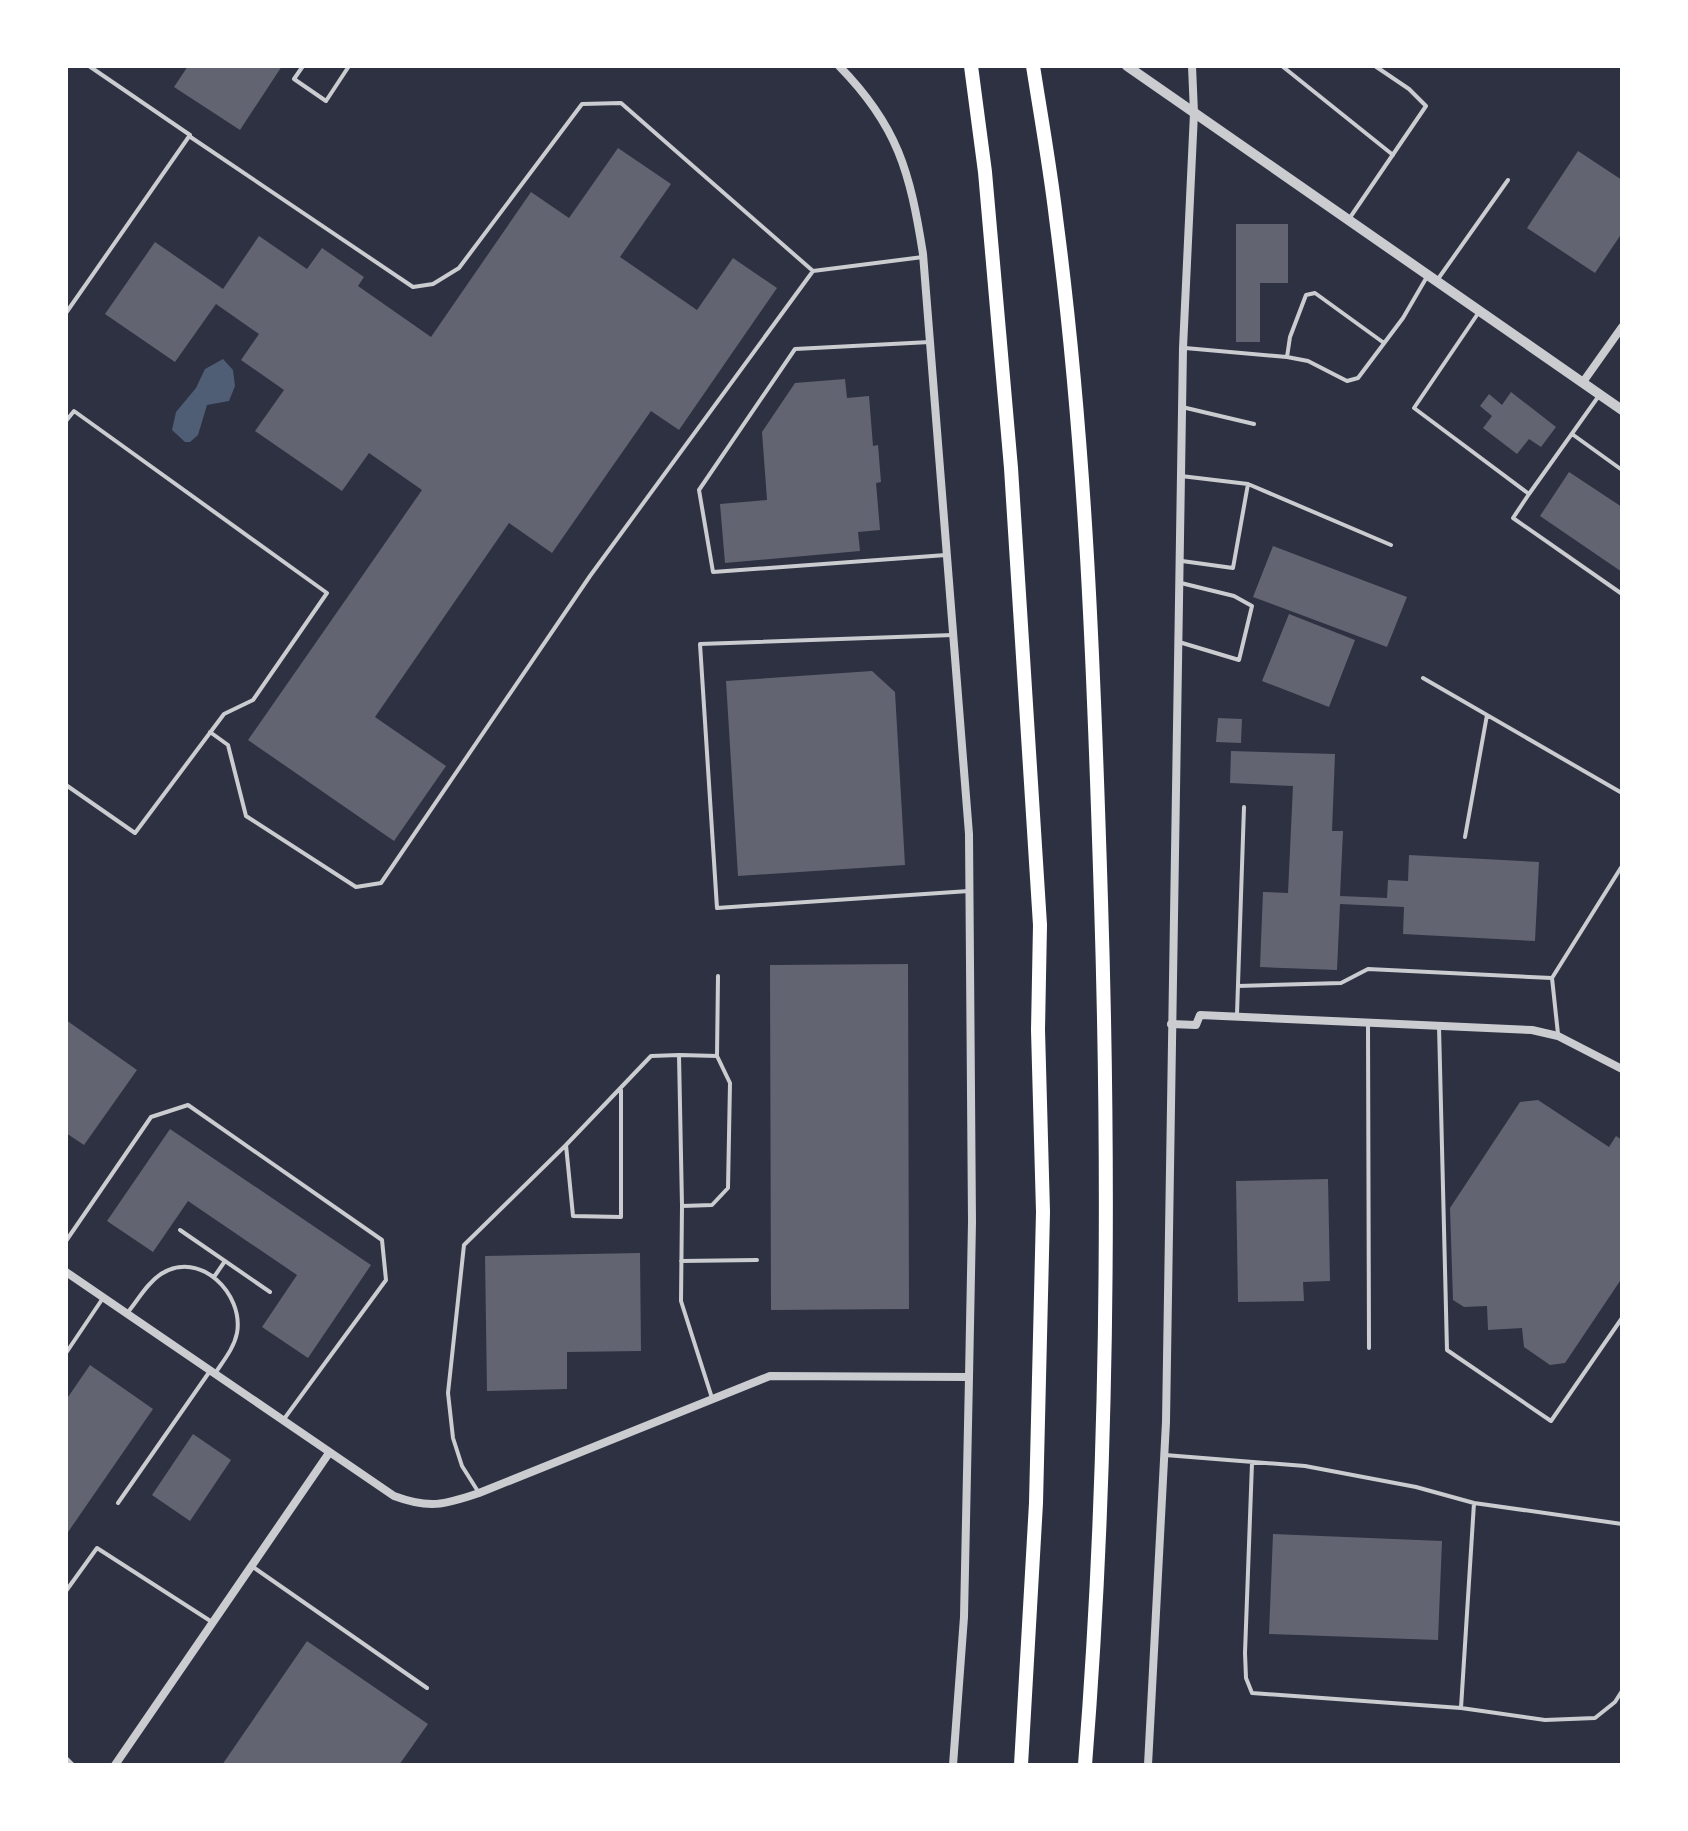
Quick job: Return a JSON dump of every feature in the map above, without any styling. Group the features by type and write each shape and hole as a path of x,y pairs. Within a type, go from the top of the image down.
{"highway":[{"path":"971,66 985,172 1011,468 1040,925 1038,1030 1043,1212 1036,1503 1021,1765"},
{"path":"1033,66 1058,235 1084,508 1094,677 1108,1214 1101,1492 1085,1765"}],"street":[{"path":"839,66 864,91 887,124 915,201 923,257 969,834 972,1222 964,1617 953,1765"},
{"path":"1127,66 1622,410"},
{"path":"1148,1765 1165,1455 1183,348 1194,113 1192,66"},
{"path":"1583,382 1622,327"},
{"path":"1171,1024 1196,1025 1200,1015 1532,1030 1558,1036 1622,1069"},
{"path":"66,1272 394,1496 423,1505 445,1505 479,1493 770,1376 969,1377"},
{"path":"115,1765 329,1453"}],"lane":[{"path":"89,66 413,287 433,284 459,268 582,104 621,103 813,271"},
{"path":"303,66 294,79 326,101 349,66"},
{"path":"1282,66 1393,155"},
{"path":"1349,219 1426,106 1409,89 1375,66"},
{"path":"66,313 189,136"},
{"path":"1183,348 1287,357 1308,361 1347,381 1358,378 1508,180"},
{"path":"210,732 228,745 246,816 356,887 381,883 590,576 813,271 923,257"},
{"path":"1287,357 1290,337 1306,295 1315,293 1384,343"},
{"path":"1480,310 1414,408 1529,494"},
{"path":"930,342 795,349 699,490 713,572 947,555"},
{"path":"1600,394 1513,518 1622,594"},
{"path":"1182,407 1254,424"},
{"path":"66,421 74,411 327,593 253,700 224,714 135,833 66,785"},
{"path":"1572,434 1622,470"},
{"path":"1181,476 1248,484 1391,545"},
{"path":"1180,560 1233,568 1248,484"},
{"path":"1179,642 1239,660 1252,606 1234,596 1181,583"},
{"path":"953,635 700,644 717,908 970,891"},
{"path":"1423,678 1622,793"},
{"path":"1465,837 1487,715"},
{"path":"1237,1017 1244,807"},
{"path":"1558,1036 1552,978 1622,866"},
{"path":"1238,986 1341,983 1368,969 1552,978"},
{"path":"682,1206 712,1205 728,1188 730,1083 717,1056 718,976"},
{"path":"1368,1023 1369,1348"},
{"path":"1439,1026 1447,1350 1551,1421 1622,1318"},
{"path":"679,1055 681,1301 712,1398"},
{"path":"479,1493 462,1466 453,1438 448,1393 464,1245 651,1056 717,1056"},
{"path":"566,1145 573,1216 621,1217 621,1088"},
{"path":"66,1241 151,1117 188,1105 382,1240 386,1280 282,1421"},
{"path":"180,1230 270,1292"},
{"path":"681,1261 757,1260"},
{"path":"214,1277 225,1261"},
{"path":"118,1503 232,1347 238,1317 230,1294 214,1277 189,1267 175,1268 161,1274 149,1284 127,1314"},
{"path":"66,1353 103,1298"},
{"path":"1165,1455 1305,1466 1416,1487 1474,1503 1622,1524"},
{"path":"1252,1463 1245,1653 1246,1678 1252,1693 1461,1708 1545,1720 1595,1718 1615,1702 1622,1691"},
{"path":"1461,1708 1474,1503"},
{"path":"66,1591 97,1548 213,1622"},
{"path":"251,1566 427,1688"},
{"path":"66,1758 73,1765"}],"water":[{"path":"223,359 233,370 235,386 229,401 207,405 198,435 185,442 172,430 176,412 196,388 205,369"}],"building":[{"path":"188,66 282,66 240,130 174,87"},
{"path":"618,148 671,184 620,257 697,310 733,258 777,288 679,430 651,411 552,553 509,523 375,717 446,766 394,841 248,740 422,490 369,453 342,491 255,431 284,390 241,360 259,334 216,304 175,362 105,314 155,242 223,289 259,236 307,269 322,248 364,277 358,286 431,337 531,192 569,218"},
{"path":"1578,151 1622,180 1622,233 1595,273 1527,228"},
{"path":"1236,224 1288,224 1288,283 1260,283 1260,342 1236,342"},
{"path":"845,379 847,398 869,396 873,446 878,445 881,482 876,483 880,530 858,532 860,551 725,563 720,504 767,500 762,432 795,383"},
{"path":"1511,392 1556,427 1541,447 1529,439 1517,454 1483,428 1492,416 1480,406 1489,394 1502,405"},
{"path":"1569,472 1622,507 1622,572 1540,516"},
{"path":"1273,546 1407,597 1387,647 1253,597"},
{"path":"1289,614 1355,640 1329,707 1262,681"},
{"path":"872,671 895,692 905,865 738,876 726,681"},
{"path":"1218,718 1242,719 1241,743 1216,742"},
{"path":"1231,751 1335,754 1332,831 1343,831 1340,896 1387,898 1388,880 1408,881 1409,855 1539,862 1535,941 1403,934 1404,907 1340,904 1337,970 1260,967 1263,892 1288,893 1293,786 1230,783"},
{"path":"908,964 909,1309 771,1310 770,965"},
{"path":"66,1020 137,1070 84,1145 66,1133"},
{"path":"1538,1100 1609,1147 1616,1136 1622,1140 1622,1278 1565,1363 1550,1365 1524,1347 1522,1328 1488,1330 1487,1306 1464,1307 1453,1300 1450,1208 1520,1102"},
{"path":"170,1129 371,1265 308,1358 262,1327 297,1275 188,1201 153,1252 107,1221"},
{"path":"1328,1179 1330,1281 1303,1282 1304,1301 1238,1302 1236,1181"},
{"path":"640,1253 641,1351 567,1352 567,1389 487,1391 485,1256"},
{"path":"90,1365 153,1409 66,1535 66,1400"},
{"path":"193,1434 231,1460 190,1521 152,1495"},
{"path":"1273,1534 1442,1541 1438,1640 1269,1634"},
{"path":"307,1641 428,1724 399,1765 222,1765"}]}
